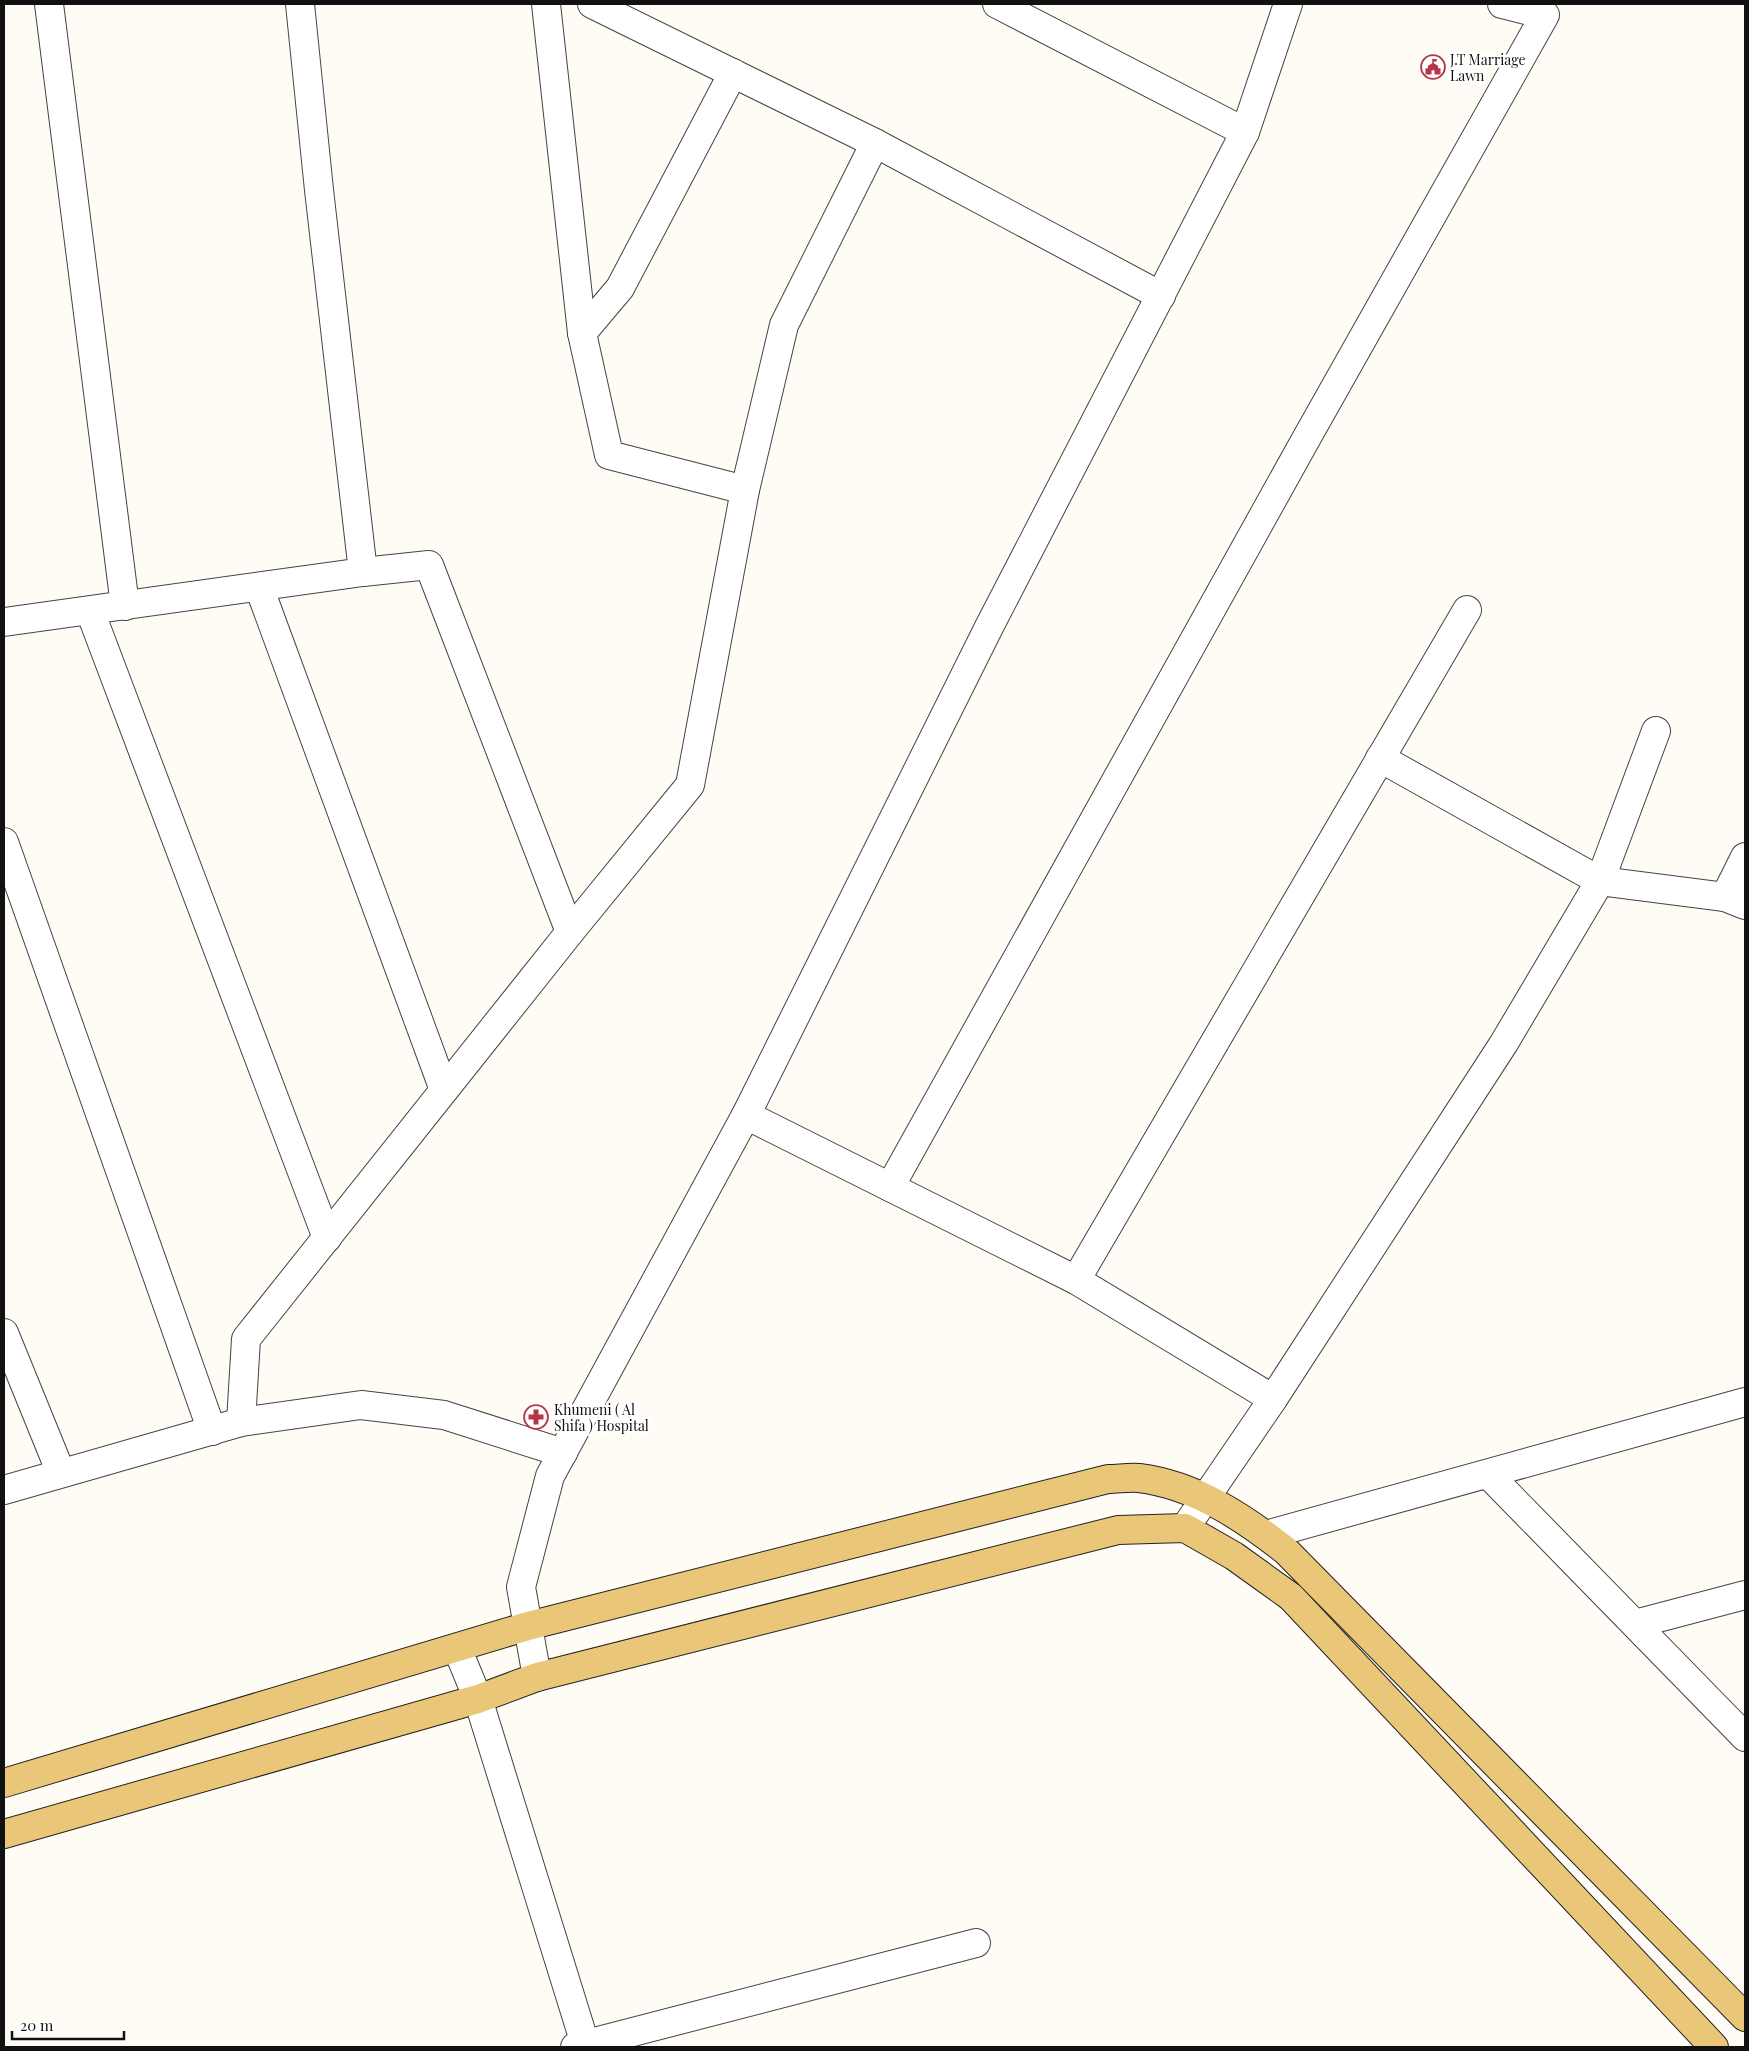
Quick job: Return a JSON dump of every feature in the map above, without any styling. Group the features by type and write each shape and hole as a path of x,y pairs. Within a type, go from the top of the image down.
{"main road":[{"path":"4,1783 528,1626 1108,1479 1137,1478 1167,1483 1205,1497 1266,1535 1286,1552 1745,2017"},
{"path":"4,1834 478,1699 536,1676 1118,1530 1185,1528 1234,1556 1291,1597 1714,2047"}],"street":[{"path":"49,4 125,606"},
{"path":"300,4 319,190 363,572"},
{"path":"546,4 582,333 609,455 745,490"},
{"path":"592,4 875,143 1160,296"},
{"path":"997,4 1245,132"},
{"path":"536,1676 521,1587 550,1476 746,1115 989,627 1245,132 1288,4"},
{"path":"890,1188 1311,430 1545,15 1502,4"},
{"path":"582,333 620,288 733,73"},
{"path":"241,1422 246,1339 570,932 690,785 745,490 784,325 875,143"},
{"path":"4,622 363,572 429,565 570,932"},
{"path":"259,587 444,1090"},
{"path":"1076,1280 1467,610"},
{"path":"90,611 327,1238"},
{"path":"1185,1528 1273,1399 1504,1043 1600,880 1656,731"},
{"path":"1380,758 1600,880 1735,901 1745,857"},
{"path":"4,842 212,1431"},
{"path":"746,1115 1076,1280 1273,1399"},
{"path":"4,1333 61,1474"},
{"path":"1266,1535 1745,1402"},
{"path":"4,1490 241,1422 360,1405 444,1415 563,1453"},
{"path":"1488,1474 1745,1737"},
{"path":"1635,1624 1745,1594"},
{"path":"456,1648 478,1699 582,2046 976,1943"}],"place":[{"name":"J.T Marriage Lawn","path":"1433,67"},
{"name":"Khumeni ( Al Shifa ) Hospital","path":"536,1417"}]}
